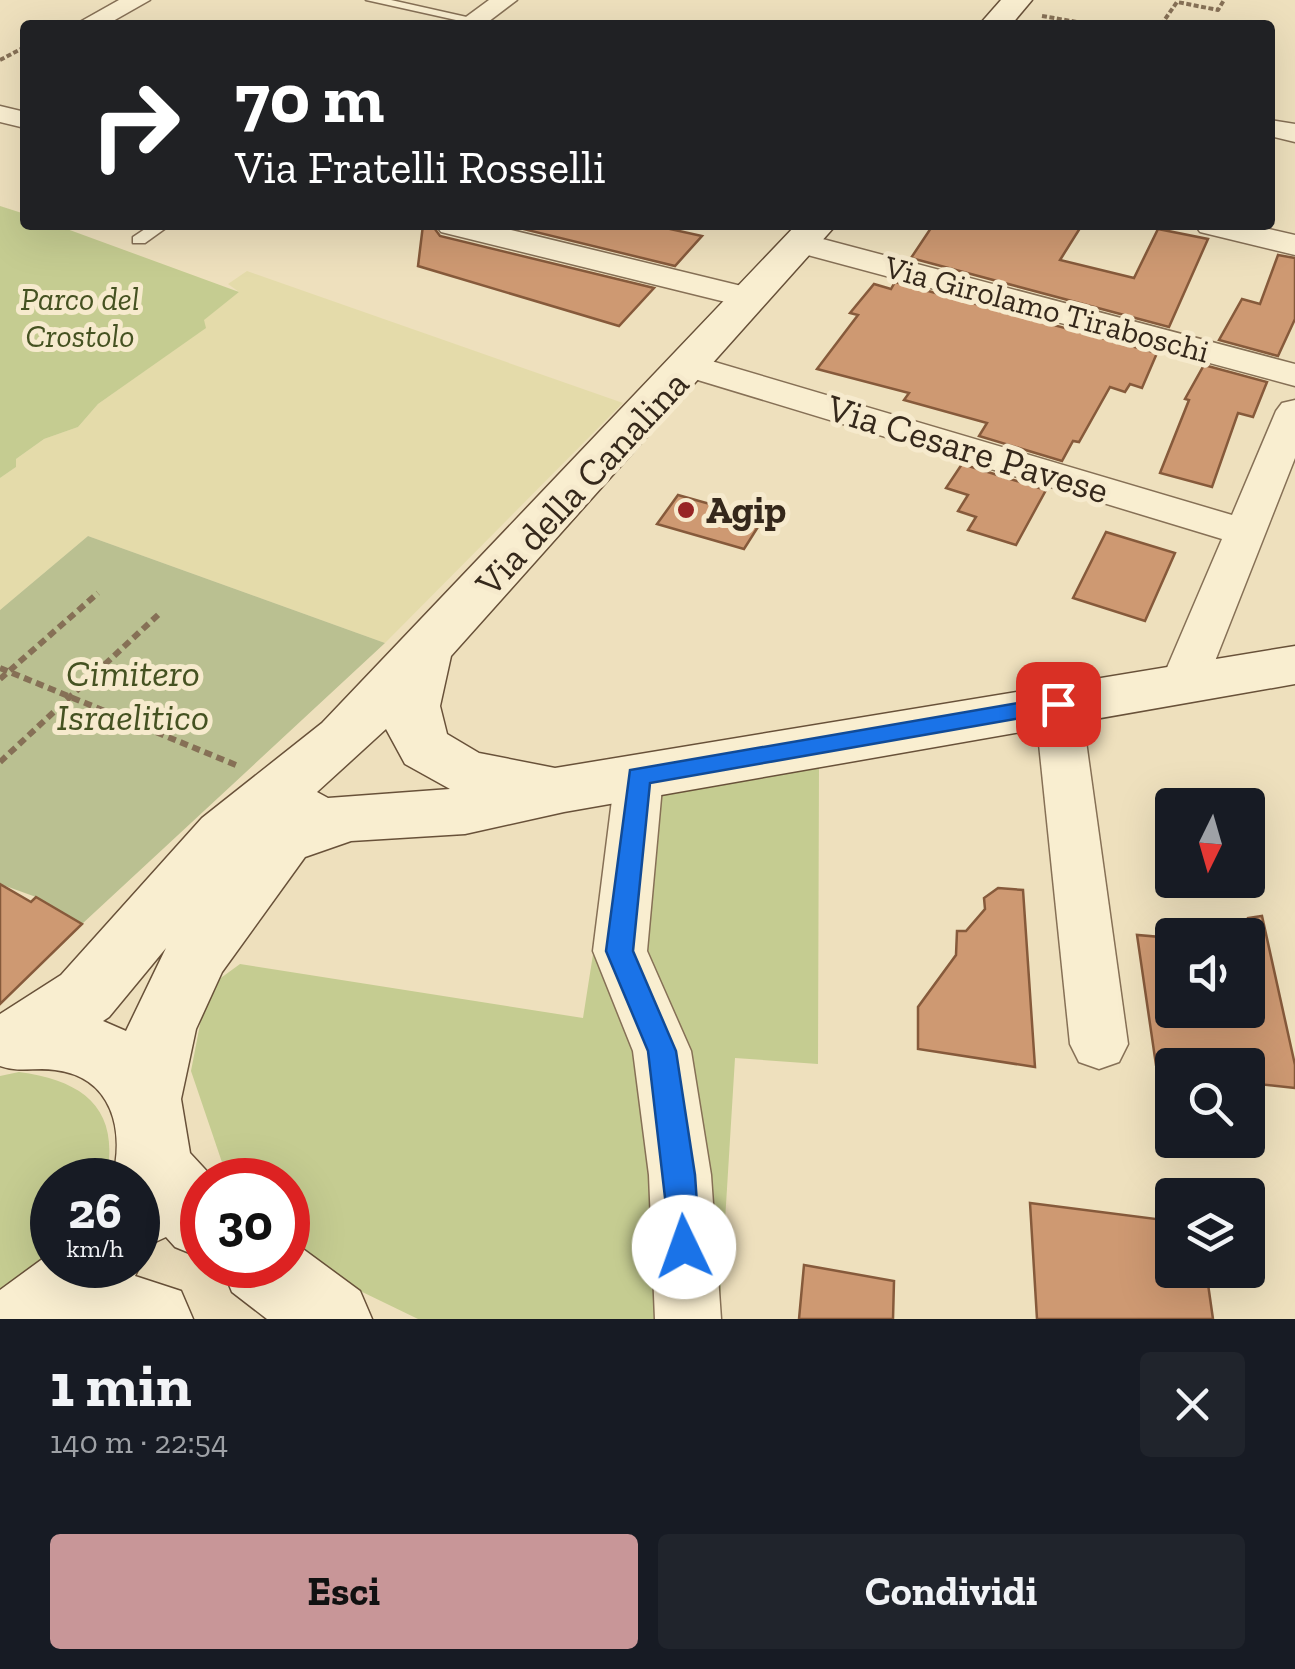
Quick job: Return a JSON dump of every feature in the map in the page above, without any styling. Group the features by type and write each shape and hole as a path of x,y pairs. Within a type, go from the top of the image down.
{"street":[{"path":"102,20 138,0"},
{"path":"475,20 505,0"},
{"path":"472,230 750,298"},
{"path":"1232,230 1295,245"},
{"name":"Via della Canalina","path":"14,1040 85,996 224,835 343,738 750,298 821,241"},
{"name":"Via Girolamo Tiraboschi","path":"821,241 1295,375"},
{"name":"Via Cesare Pavese","path":"691,366 1244,532"},
{"path":"1183,684 1295,411"},
{"path":"424,653 411,717 416,732 436,756 484,778 564,789"},
{"path":"284,840 312,824 345,814 466,811 564,789 1295,666"},
{"path":"1058,704 1099,1044"},
{"name":"Via della Canalina","path":"146,1158 161,1029 196,956 308,809 343,738"},
{"path":"639,776 620,951 662,1051 680,1175 688,1319"},
{"path":"14,1040 66,1041 100,1050 134,1078 146,1158"},
{"path":"160,1174 180,1197"},
{"path":"26,1319 68,1288"},
{"path":"291,1288 332,1319"},
{"path":"26,1319 102,1312 136,1313 153,1319"}],"lane":[{"path":"372,0 457,20"},
{"path":"139,240 154,230"}],"path":[{"path":"1163,20 1176,2 1218,10 1224,0"},
{"path":"1006,12 1061,20"},
{"path":"0,679 98,594"},
{"path":"0,762 159,614"},
{"path":"0,668 248,770"}],"shaded area":[{"path":"247,271 623,403 385,643 88,536 0,610 0,478 16,467 16,459 44,439 78,427 98,404 205,328 203,320 239,292 228,284"}],"green space":[{"name":"Parco del Crostolo","path":"0,206 20,212 20,230 70,230 239,292 204,320 206,328 98,404 78,427 44,439 16,459 16,467 0,478"},
{"name":"Cimitero Israelitico","path":"88,536 385,643 82,924 36,897 0,884 0,610"},
{"path":"819,766 818,1064 735,1058 719,1319 418,1319 352,1287 310,1259 310,1158 221,1158 191,1071 207,988 240,964 583,1018 618,795"},
{"path":"19,1072 42,1076 79,1091 102,1117 109,1155 30,1158 30,1272 0,1290 0,1076"}],"building":[{"path":"422,230 436,230 440,236 654,288 619,326 418,266"},
{"path":"527,230 675,230 702,236 675,266"},
{"path":"930,230 1079,230 1060,260 1134,278 1158,230 1208,239 1169,327 911,258"},
{"path":"1278,255 1295,258 1295,319 1278,356 1219,340 1242,299 1260,304"},
{"path":"895,282 1157,353 1142,388 1130,384 1125,392 1110,387 1079,442 1073,441 1062,461 979,436 987,423 904,400 909,393 817,369 858,315 850,313 874,284 891,289"},
{"path":"1204,365 1267,382 1253,417 1238,413 1212,487 1160,473 1189,400 1185,399"},
{"path":"962,464 1046,490 1016,545 968,530 976,517 958,511 968,495 946,488"},
{"path":"678,495 763,519 744,549 657,524"},
{"path":"1106,532 1175,553 1145,621 1073,598"},
{"path":"0,884 31,902 36,897 82,924 0,1004"},
{"path":"998,888 1023,890 1035,1067 918,1049 918,1007 956,955 957,931 966,931 985,909 984,898"},
{"path":"1265,930 1295,1065 1295,1088 1265,1085 1265,1048 1155,1048 1155,1058 1137,935 1155,937 1155,1028 1265,1028"},
{"path":"1030,1203 1155,1219 1155,1288 1209,1288 1213,1319 1037,1319"},
{"path":"804,1265 894,1281 893,1319 799,1319"}],"place":[{"name":"Agip","path":"686,510"}],"route":[{"path":"684,1247 680,1175 662,1051 620,951 639,776 1058,704"}]}
